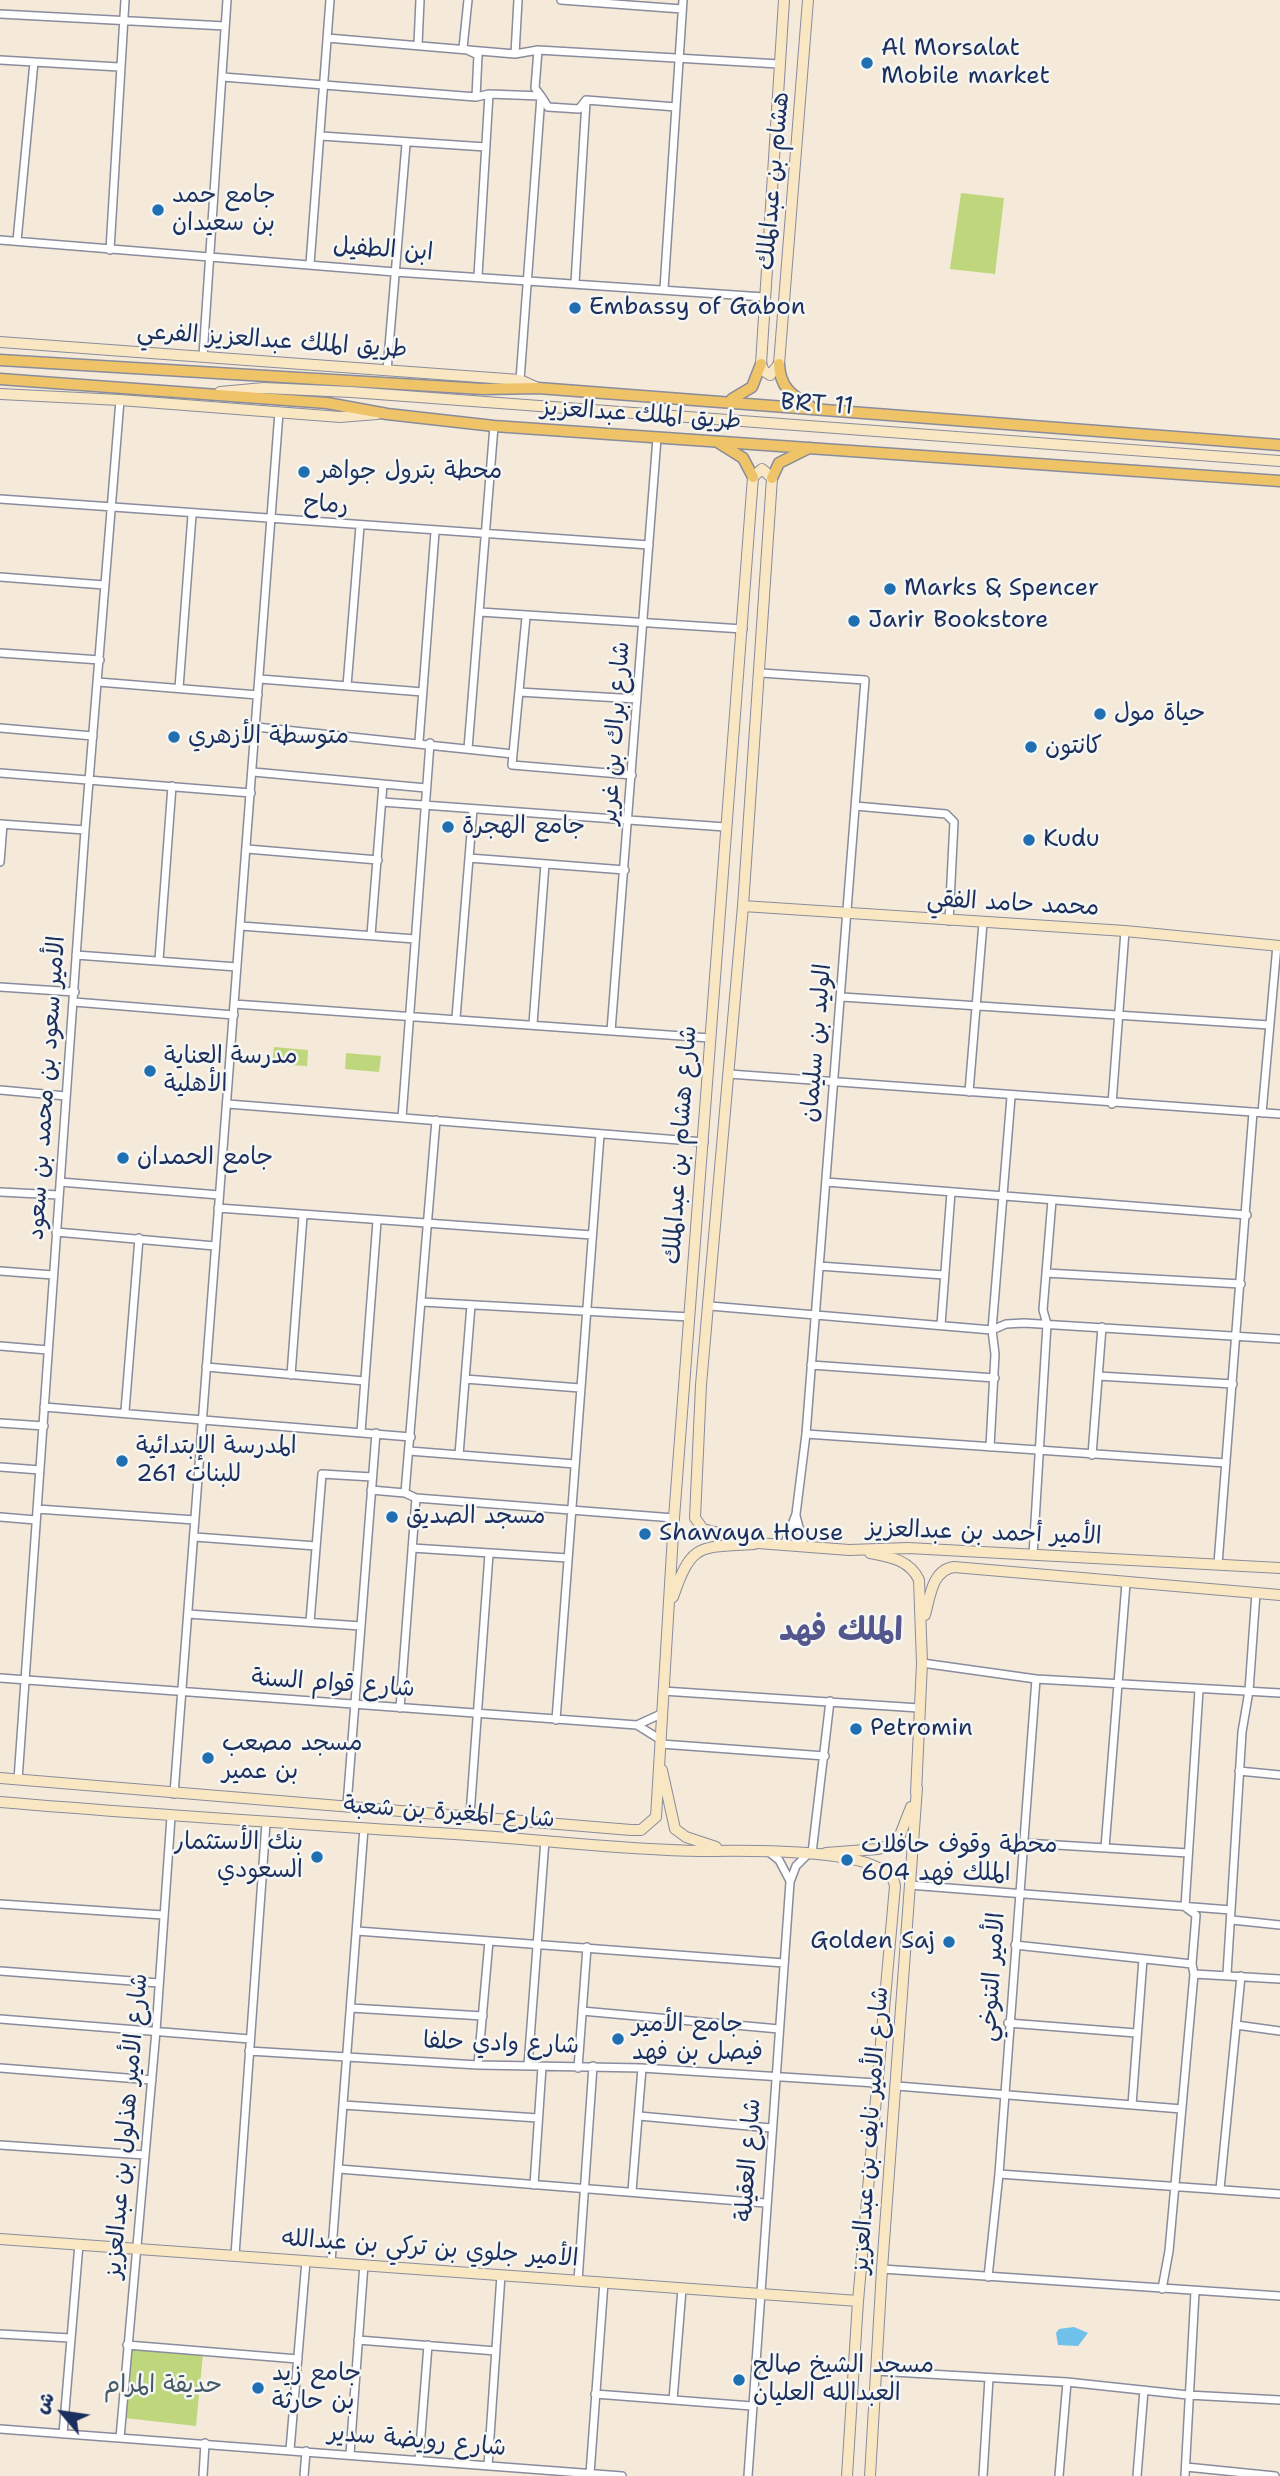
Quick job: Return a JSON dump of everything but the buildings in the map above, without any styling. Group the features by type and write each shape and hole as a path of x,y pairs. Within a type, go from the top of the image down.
{"main road":[{"name":"طريق الملك عبدالعزيز","path":"0,360 483,389 538,388 1280,445"},
{"path":"722,401 740,397 749,391 756,381 761,364"},
{"path":"779,364 781,380 788,393 812,407"},
{"name":"طريق الملك عبدالعزيز","path":"0,379 327,403 387,414 494,426 1280,481"},
{"path":"717,442 743,458 754,477"},
{"path":"772,478 779,463 811,447"}],"street":[{"path":"110,250 125,0"},
{"path":"202,356 227,0"},
{"path":"310,264 330,0"},
{"path":"418,45 420,0"},
{"path":"463,48 468,0"},
{"path":"514,54 518,0"},
{"path":"561,0 683,4 664,289"},
{"name":"هشام بن عبدالملك","path":"761,364 784,0"},
{"name":"هشام بن عبدالملك","path":"779,364 808,0"},
{"path":"0,14 225,26"},
{"path":"327,37 514,54 538,50 779,64"},
{"path":"463,48 478,55 476,97"},
{"path":"538,50 534,88 548,107 579,109 586,100"},
{"path":"0,60 119,67"},
{"path":"17,241 34,62"},
{"path":"223,77 476,97 489,94 541,96"},
{"path":"478,275 489,94"},
{"path":"520,380 541,96"},
{"path":"586,100 676,107"},
{"path":"575,283 586,100"},
{"path":"321,136 406,144 485,147"},
{"path":"387,371 406,144"},
{"name":"ابن الطفيل","path":"0,240 395,272 478,275 764,297"},
{"name":"طريق الملك عبدالعزيز الفرعي","path":"0,342 520,380 538,388"},
{"path":"761,364 764,371 770,375 779,364"},
{"name":"BRT 11","path":"262,375 279,384 351,391 1280,461"},
{"name":"BRT 11","path":"212,393 264,388 351,391"},
{"path":"0,394 120,400 340,417 387,414"},
{"name":"الأمير سعود بن محمد بن سعود","path":"18,1780 85,830 100,660 109,508 120,400"},
{"path":"174,1794 279,412"},
{"path":"468,749 494,426"},
{"name":"شارع براك بن غرير","path":"611,1031 657,438"},
{"path":"754,477 762,469 772,478"},
{"name":"شارع هشام بن عبدالملك","path":"656,1817 660,1714 674,1518 754,477"},
{"name":"شارع هشام بن عبدالملك","path":"695,1518 695,1472 761,673 772,478"},
{"name":"رماح","path":"0,499 192,515 649,545"},
{"path":"179,688 192,515"},
{"path":"347,686 359,526"},
{"path":"419,742 435,532"},
{"path":"0,577 104,585"},
{"path":"480,612 743,629"},
{"path":"526,617 512,765 632,775"},
{"path":"0,653 100,660"},
{"name":"الوليد بن سليمان","path":"761,673 865,680 806,1434 796,1514 785,1543"},
{"path":"260,679 423,692"},
{"path":"98,682 258,695"},
{"path":"519,692 637,699"},
{"path":"256,727 430,743 513,754"},
{"path":"0,728 93,736"},
{"path":"402,1118 430,743"},
{"path":"253,772 426,788"},
{"path":"0,773 251,793"},
{"path":"371,935 383,784"},
{"path":"159,960 172,786"},
{"path":"382,802 725,827"},
{"path":"855,806 946,814 954,822 949,922"},
{"path":"456,1018 473,809"},
{"path":"0,862 2,824 85,830"},
{"path":"247,849 378,860"},
{"path":"469,858 625,870"},
{"path":"533,1024 545,864"},
{"name":"محمد حامد الفقي","path":"743,906 949,922 1125,931 1279,945"},
{"path":"968,1092 983,923"},
{"path":"240,926 415,939"},
{"path":"1112,1104 1121,1015 1125,931"},
{"path":"1262,1113 1279,945"},
{"path":"76,955 237,967"},
{"path":"0,987 75,992"},
{"path":"842,997 1269,1025"},
{"path":"74,1002 234,1015"},
{"path":"234,1004 710,1038"},
{"path":"729,1074 1011,1097 1280,1114"},
{"path":"0,1090 66,1096"},
{"path":"990,1447 995,1378 995,1341 992,1330 1011,1097"},
{"path":"228,1104 704,1142"},
{"path":"1218,1564 1253,1112"},
{"path":"405,1493 436,1120"},
{"path":"556,1720 600,1135"},
{"path":"60,1182 219,1195"},
{"path":"826,1182 1247,1215"},
{"path":"0,1192 59,1195"},
{"path":"941,1325 951,1192"},
{"path":"1033,1555 1047,1324 1043,1311 1052,1200"},
{"path":"218,1208 377,1222 592,1235"},
{"path":"291,1375 303,1216"},
{"path":"360,1432 377,1222"},
{"path":"56,1232 215,1246"},
{"path":"125,1411 139,1238"},
{"path":"819,1266 944,1275"},
{"path":"0,1271 53,1275"},
{"path":"1046,1273 1241,1284"},
{"path":"422,1301 690,1317"},
{"path":"459,1455 471,1305"},
{"path":"710,1306 992,1330 1006,1324 1047,1324 1280,1339"},
{"path":"1092,1455 1101,1327"},
{"path":"0,1346 48,1350"},
{"path":"811,1365 995,1378"},
{"path":"206,1367 365,1381"},
{"path":"1098,1376 1233,1384"},
{"path":"465,1380 580,1388"},
{"path":"44,1406 202,1417 411,1437"},
{"path":"0,1423 44,1426"},
{"path":"347,1805 376,1433"},
{"path":"806,1434 1226,1463"},
{"path":"410,1451 575,1464"},
{"path":"0,1467 40,1470"},
{"path":"310,1622 322,1474 372,1477"},
{"path":"371,1490 405,1493 416,1498 674,1518"},
{"path":"400,1708 416,1498"},
{"path":"37,1509 195,1520"},
{"name":"الوليد بن سليمان","path":"796,1514 804,1546"},
{"path":"0,1517 36,1520"},
{"name":"الأمير أحمد بن عبدالعزيز","path":"695,1518 703,1529 758,1544 785,1543 849,1549 908,1548 1280,1568"},
{"path":"195,1537 316,1546"},
{"path":"668,1610 683,1570 694,1553 704,1548 758,1544"},
{"path":"412,1548 568,1558"},
{"path":"849,1549 904,1562 914,1570 919,1580 922,1628"},
{"path":"470,1815 489,1554"},
{"name":"الأمير أحمد بن عبدالعزيز","path":"922,1628 937,1578 946,1568 954,1567 1280,1595"},
{"path":"1105,1848 1126,1583"},
{"path":"1227,1974 1239,1771 1249,1690 1256,1593"},
{"path":"188,1614 361,1626"},
{"name":"شارع الأمير نايف بن عبدالعزيز","path":"870,2476 882,2269 917,1788 922,1628"},
{"path":"922,1662 1036,1679 1280,1693"},
{"name":"شارع قوام السنة","path":"0,1678 637,1725 660,1714"},
{"name":"الأمير التنوخي","path":"988,2277 999,2174 1008,2023 1036,1679"},
{"path":"663,1690 919,1708"},
{"path":"1185,1907 1199,1690"},
{"path":"830,1701 814,1853 878,1849 897,1843 917,1788"},
{"path":"637,1725 661,1742 825,1756"},
{"path":"660,1766 667,1781 667,1802 675,1829 686,1837 727,1849"},
{"path":"1239,1771 1280,1775"},
{"name":"شارع المغيرة بن شعبة","path":"0,1778 631,1830 641,1830 656,1817"},
{"name":"شارع المغيرة بن شعبة","path":"0,1802 171,1817 701,1851 727,1849 814,1853 877,1865 891,1875"},
{"name":"شارع الأمير هذلول بن عبدالعزيز","path":"120,2438 152,2080 171,1817"},
{"path":"235,2255 266,1823"},
{"path":"331,2262 364,1828"},
{"path":"528,2066 545,1840"},
{"path":"1024,1843 1188,1853"},
{"path":"769,1852 779,1860 790,1882"},
{"name":"شارع العقيلة","path":"748,2476 765,2203 790,1882 796,1866 814,1853"},
{"name":"شارع الأمير نايف بن عبدالعزيز","path":"847,2476 858,2301 895,1886 891,1875"},
{"path":"909,1885 1231,1910"},
{"path":"0,1904 163,1915"},
{"path":"1162,2288 1169,2251 1193,1968 1196,1915 1185,1907"},
{"path":"1232,1920 1280,1925"},
{"path":"357,1931 784,1963"},
{"path":"478,2065 489,1941"},
{"path":"1015,1945 1143,1959 1227,1974 1280,1979"},
{"path":"578,2068 587,1947"},
{"path":"1132,2105 1143,1959"},
{"path":"0,1971 159,1983"},
{"path":"1220,2189 1241,1976"},
{"path":"351,2008 483,2016"},
{"path":"582,2011 779,2029"},
{"path":"0,2019 250,2039"},
{"path":"1008,2023 1136,2033"},
{"path":"1236,2025 1280,2031"},
{"name":"شارع وادي حلفا","path":"250,2051 478,2065 642,2068 876,2083"},
{"path":"578,2281 593,2066"},
{"path":"534,2185 542,2067"},
{"path":"0,2068 152,2080"},
{"path":"632,2191 642,2068"},
{"path":"897,2086 1182,2109"},
{"path":"343,2105 538,2118"},
{"path":"639,2116 771,2128"},
{"path":"0,2144 145,2155"},
{"path":"339,2169 765,2203"},
{"path":"999,2174 1280,2193"},
{"name":"الأمير جلوي بن تركي بن عبدالله","path":"0,2239 858,2301"},
{"path":"63,2434 79,2244"},
{"path":"290,2450 306,2261"},
{"path":"350,2454 364,2264"},
{"path":"882,2269 1280,2297"},
{"path":"488,2466 501,2276"},
{"path":"590,2474 604,2282"},
{"path":"673,2400 682,2289"},
{"path":"1195,2292 1185,2472 1275,2476"},
{"path":"0,2334 70,2338"},
{"path":"358,2340 496,2351"},
{"path":"127,2345 298,2359"},
{"path":"419,2460 428,2345"},
{"path":"876,2371 1067,2382 1188,2395 1280,2400"},
{"path":"983,2476 989,2378"},
{"path":"1059,2476 1067,2382"},
{"path":"1137,2476 1144,2390"},
{"path":"595,2394 752,2406"},
{"name":"شارع رويضة سدير","path":"0,2429 622,2476"},
{"path":"203,2476 205,2444"},
{"path":"304,2476 306,2451"},
{"path":"500,2467 500,2476"}],"green space":[{"path":"961,193 1004,198 995,274 950,269"},
{"path":"274,1047 308,1050 307,1066 272,1064"},
{"path":"346,1053 381,1056 379,1072 345,1069"},
{"name":"حديقة المرام","path":"130,2349 203,2354 196,2426 125,2418"}],"water":[{"path":"1074,2327 1088,2333 1078,2346 1058,2345 1056,2333 1059,2329"}],"place":[{"name":"Al Morsalat Mobile market","path":"867,63"},
{"name":"جامع حمد بن سعيدان","path":"158,210"},
{"name":"Embassy of Gabon","path":"575,308"},
{"name":"محطة بترول جواهر","path":"304,472"},
{"name":"Marks & Spencer","path":"890,589"},
{"name":"Jarir Bookstore","path":"854,621"},
{"name":"حياة مول","path":"1100,714"},
{"name":"متوسطة الأزهري","path":"174,737"},
{"name":"كانتون","path":"1031,747"},
{"name":"جامع الهجرة","path":"448,827"},
{"name":"Kudu","path":"1029,840"},
{"name":"مدرسة العناية الأهلية","path":"150,1071"},
{"name":"جامع الحمدان","path":"123,1158"},
{"name":"المدرسة الإبتدائية 261 للبنات","path":"122,1461"},
{"name":"مسجد الصديق","path":"392,1517"},
{"name":"Shawaya House","path":"645,1534"},
{"name":"Petromin","path":"856,1729"},
{"name":"مسجد مصعب بن عمير","path":"208,1758"},
{"name":"بنك الأستثمار السعودي","path":"317,1857"},
{"name":"محطة وقوف حافلات الملك فهد 604","path":"847,1860"},
{"name":"Golden Saj","path":"949,1942"},
{"name":"جامع الأمير فيصل بن فهد","path":"618,2039"},
{"name":"مسجد الشيخ صالح العبدالله العليان","path":"739,2380"},
{"name":"جامع زيد بن حارثة","path":"258,2388"}],"district":[{"name":"الملك فهد","path":"841,1632"}]}
